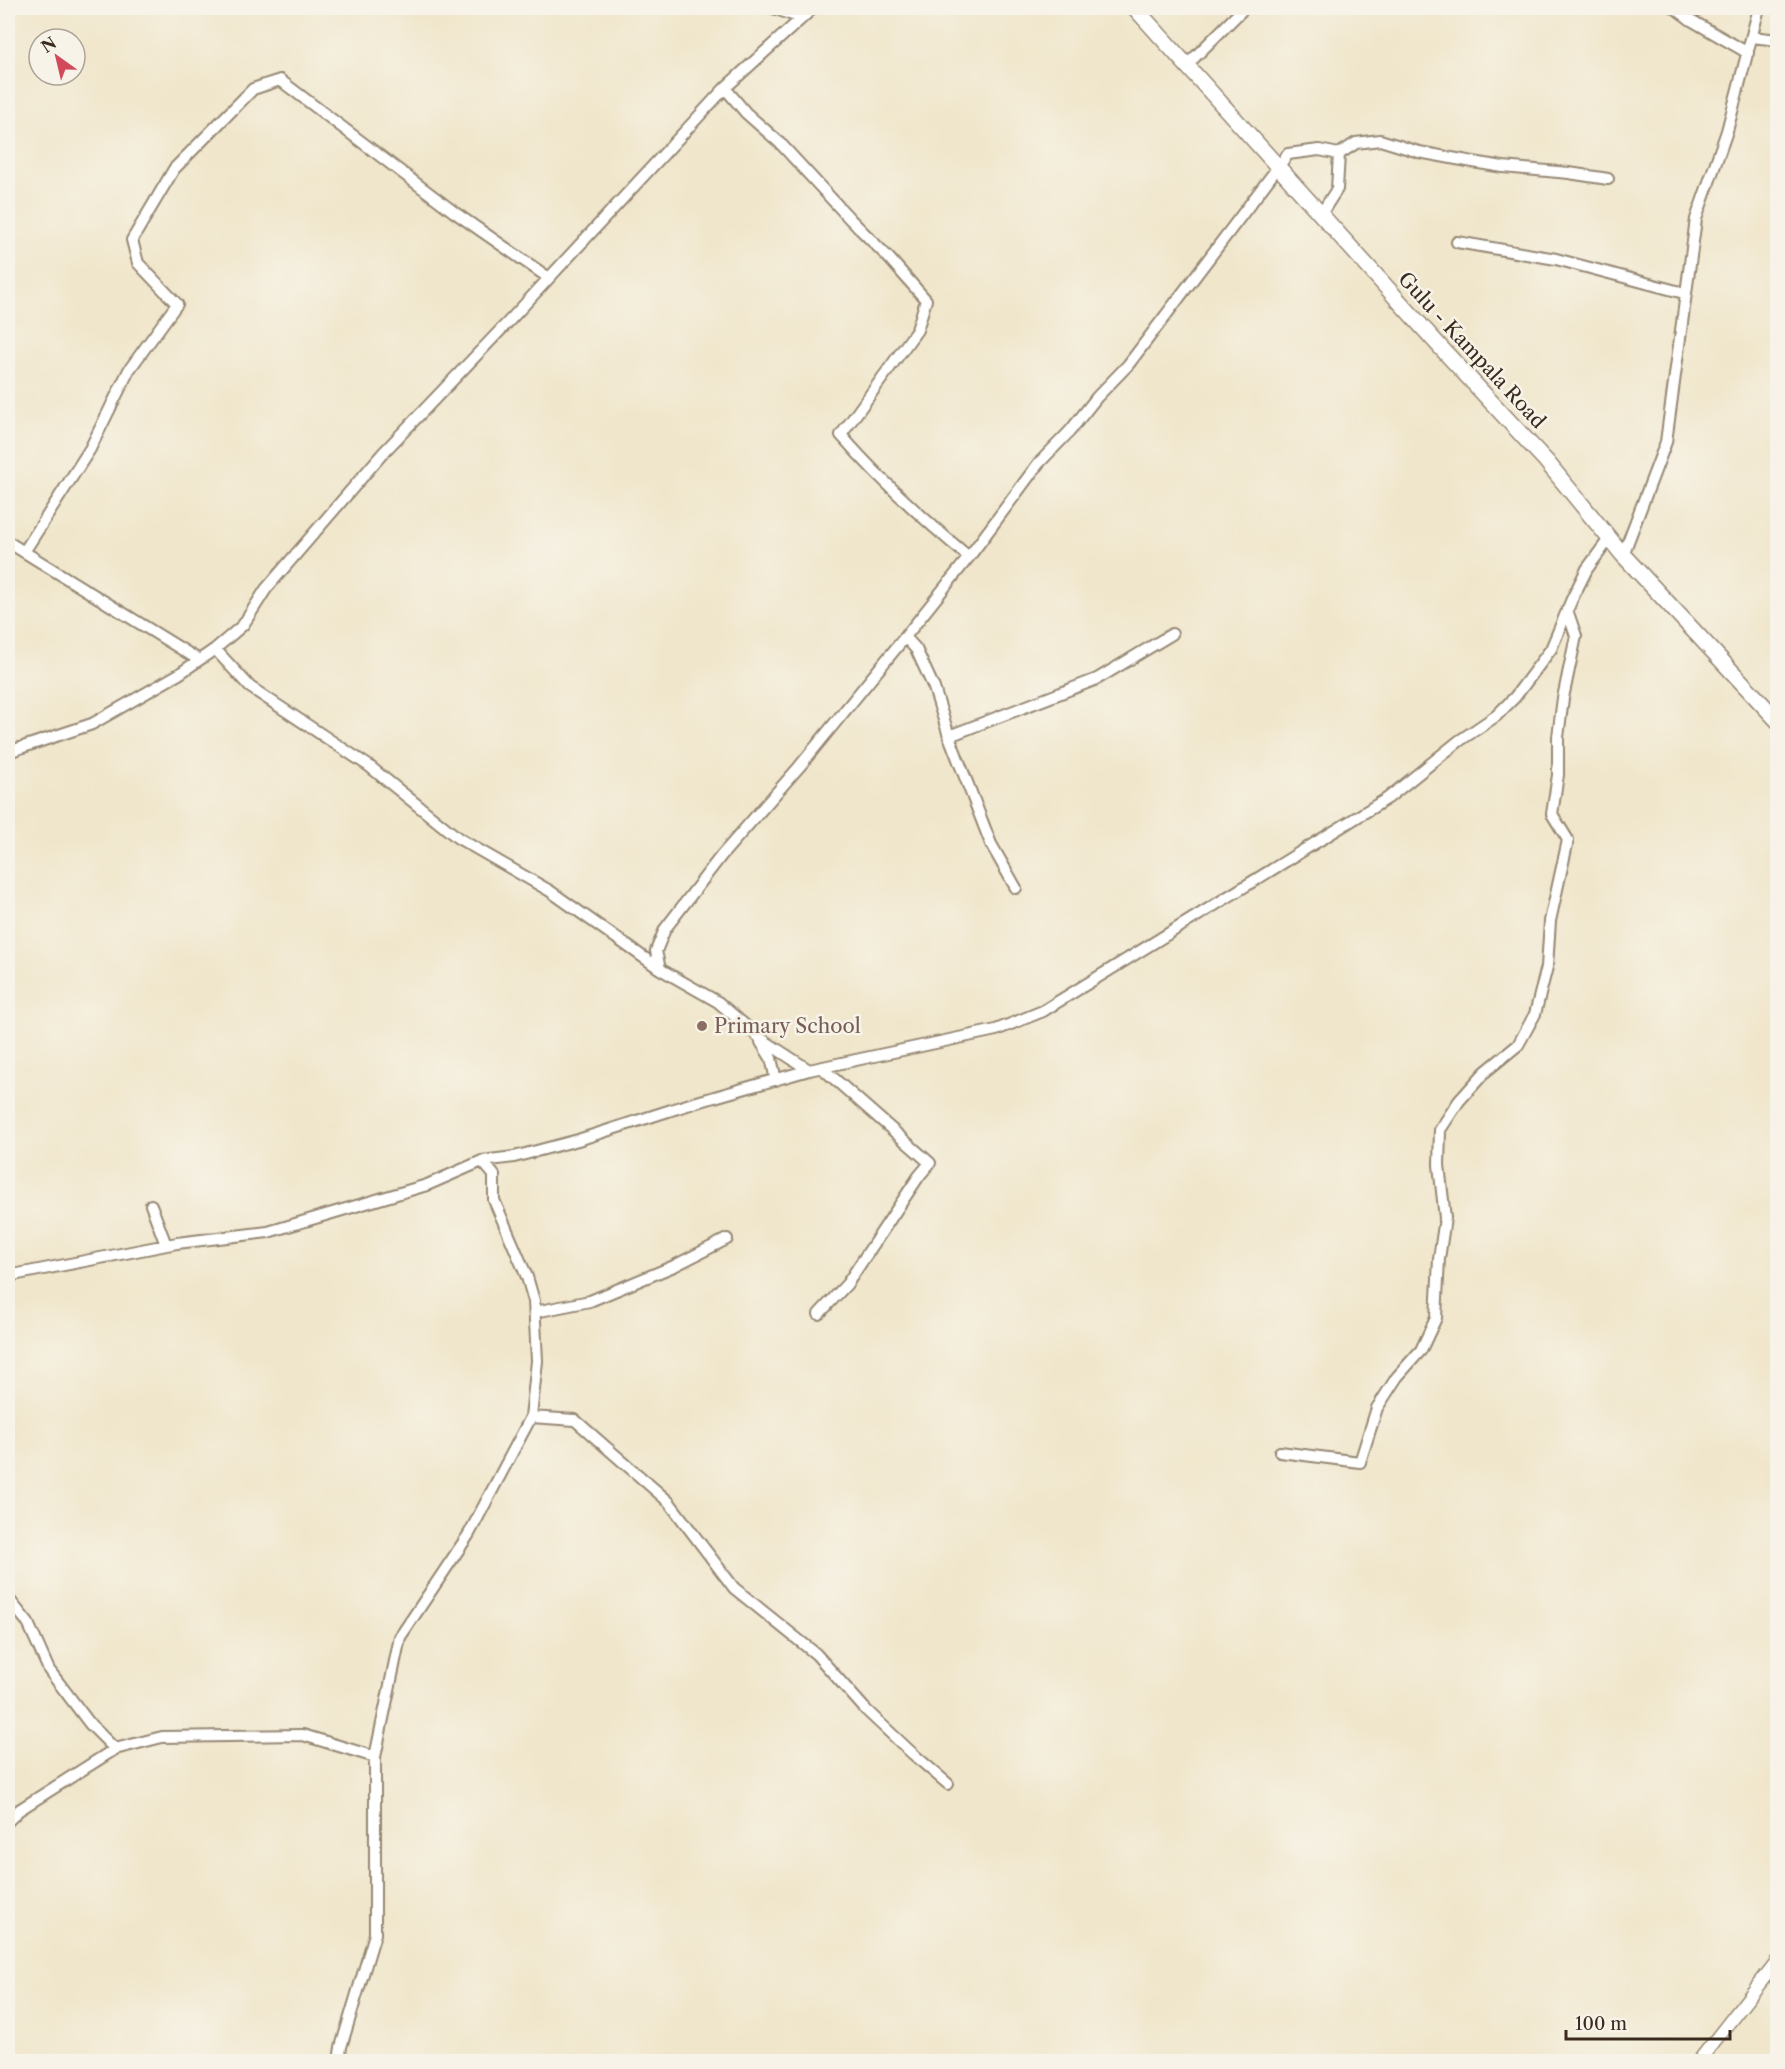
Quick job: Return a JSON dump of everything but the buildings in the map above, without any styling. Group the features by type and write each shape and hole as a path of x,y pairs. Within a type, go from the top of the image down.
{"main road":[{"name":"Gulu - Kampala Road","path":"1135,8 1546,461 1623,555 1778,721"}],"street":[{"path":"773,8 801,18"},
{"path":"8,752 92,724 199,660 243,625 266,589 383,453 725,88 813,8"},
{"path":"1187,65 1244,8"},
{"path":"1676,8 1691,21 1748,53"},
{"path":"1623,555 1666,442 1684,293 1696,219 1727,131 1759,8"},
{"path":"1752,37 1778,40"},
{"path":"24,552 90,449 129,370 177,304 138,263 132,240 174,169 253,89 280,80 454,212 549,278"},
{"path":"725,88 746,113 780,143 851,220 888,256 926,300 917,330 841,435 876,473 930,525 969,556"},
{"path":"660,969 656,951 665,929 721,856 799,767 905,637 1038,464 1128,365 1288,154 1319,150 1340,154 1356,143 1380,140 1419,152 1473,162 1608,179"},
{"path":"1321,214 1337,189 1340,154"},
{"path":"1457,242 1556,259 1684,293"},
{"path":"8,1276 166,1245 268,1232 427,1185 482,1161 514,1157 809,1070 996,1030 1043,1011 1388,798 1459,741 1496,716 1515,697 1551,650 1587,569 1609,539"},
{"path":"8,542 199,660"},
{"path":"1280,1452 1360,1462 1377,1408 1397,1377 1421,1350 1436,1318 1439,1259 1445,1218 1439,1165 1440,1130 1459,1101 1485,1072 1518,1045 1535,1014 1546,968 1550,921 1568,840 1552,814 1558,775 1558,737 1563,698 1576,636 1567,610"},
{"path":"949,736 1097,679 1172,634"},
{"path":"905,637 916,649 934,688 949,736 991,844 1016,888"},
{"path":"215,649 250,687 369,766 458,838 550,891 660,969 718,1002 760,1038 809,1070"},
{"path":"760,1038 771,1058 776,1080"},
{"path":"819,1314 847,1284 930,1163 822,1068"},
{"path":"494,1175 514,1157"},
{"path":"339,2061 341,2047 375,1934 375,1757 400,1637 469,1534 531,1417 537,1361 534,1301 527,1277 494,1200 494,1175 482,1161"},
{"path":"151,1205 166,1245"},
{"path":"535,1312 590,1301 674,1266 727,1239"},
{"path":"531,1417 575,1420 669,1502 735,1588 816,1654 866,1710 948,1784"},
{"path":"8,1598 28,1623 50,1670 90,1724 115,1749"},
{"path":"8,1821 19,1810 115,1749 162,1737 303,1736 375,1757"},
{"path":"1698,2061 1778,1960"}],"place":[{"name":"Primary School","path":"702,1026"}]}
